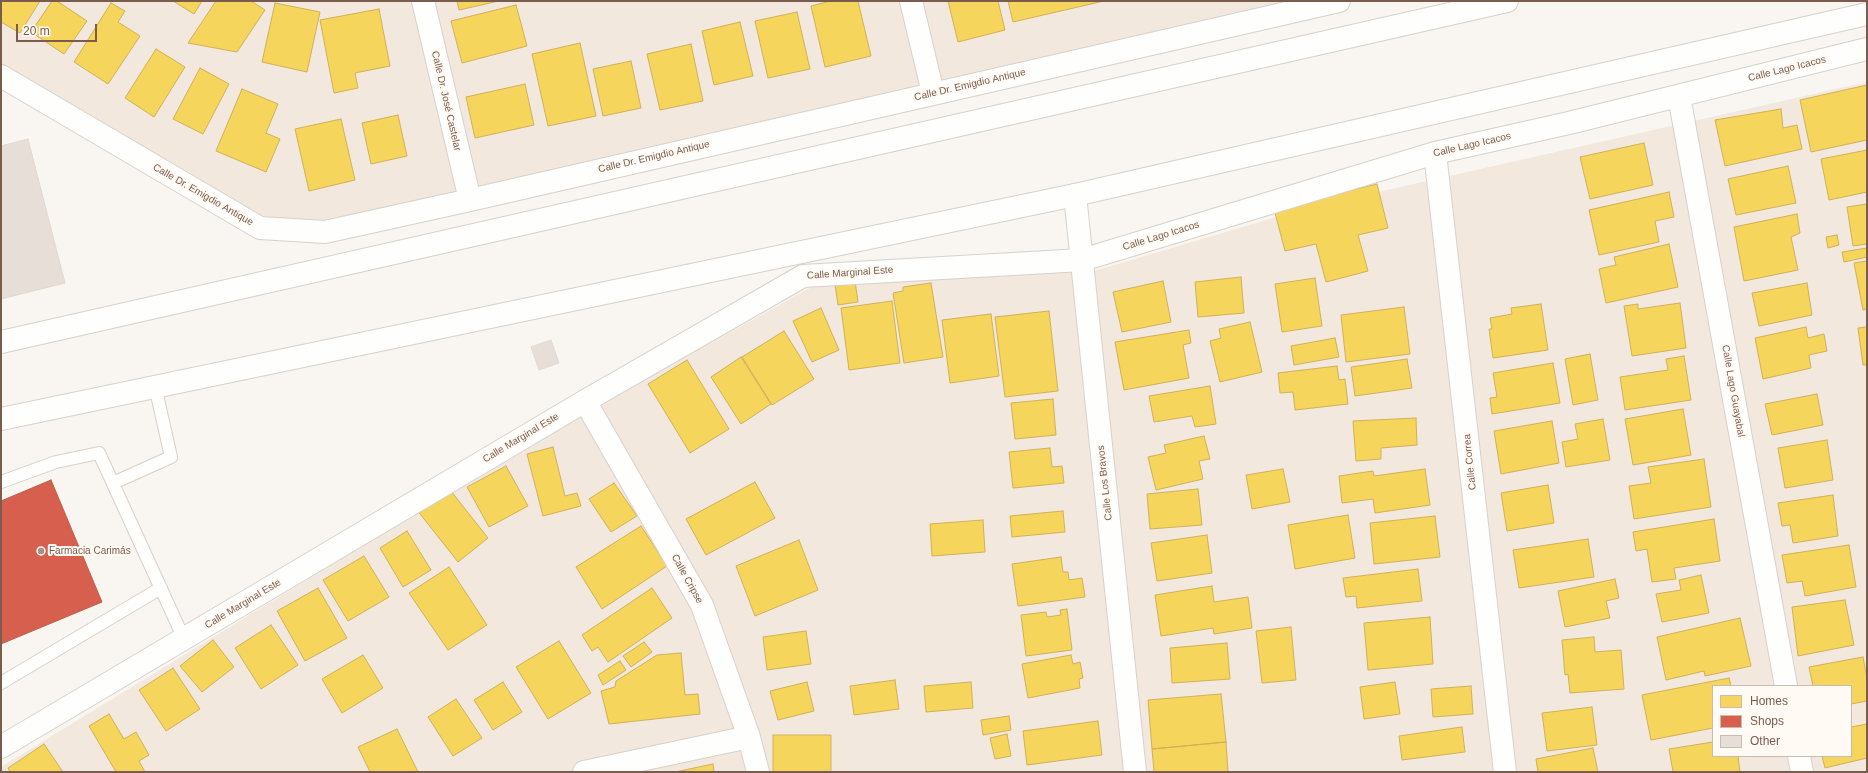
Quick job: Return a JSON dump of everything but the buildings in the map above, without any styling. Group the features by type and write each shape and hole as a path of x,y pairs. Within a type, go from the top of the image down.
{"street":[{"name":"Calle Dr. José Castelar","path":"423,1 470,200"},
{"path":"911,1 933,93"},
{"name":"Calle Dr. Emigdio Antique","path":"1,76 260,228 325,232 1339,1"},
{"path":"1,342 1507,1"},
{"path":"1,419 1075,194 1867,14"},
{"name":"Calle Lago Icacos","path":"1082,260 1435,153 1679,96 1867,49"},
{"name":"Calle Lago Guayabal","path":"1679,96 1786,685"},
{"name":"Calle Correa","path":"1435,153 1505,772"},
{"name":"Calle Los Bravos","path":"1075,194 1136,772"},
{"name":"Calle Marginal Este","path":"1,747 585,401 803,276 1082,260"},
{"name":"Calle Cripse","path":"585,401 702,604 749,737 758,772"},
{"path":"584,772 749,737"}],"lane":[{"path":"113,484 171,456 155,386"},
{"path":"1,482 56,462 99,453 184,638"},
{"path":"1,683 161,588"}],"shaded area":[{"path":"1,1 1339,1 325,232 260,228 1,76"},
{"path":"1867,82 1867,772 1,772 1,767 534,441 817,284 1094,271 1307,208"}],"place":[{"name":"Farmacia Carimás","path":"41,551"}]}
